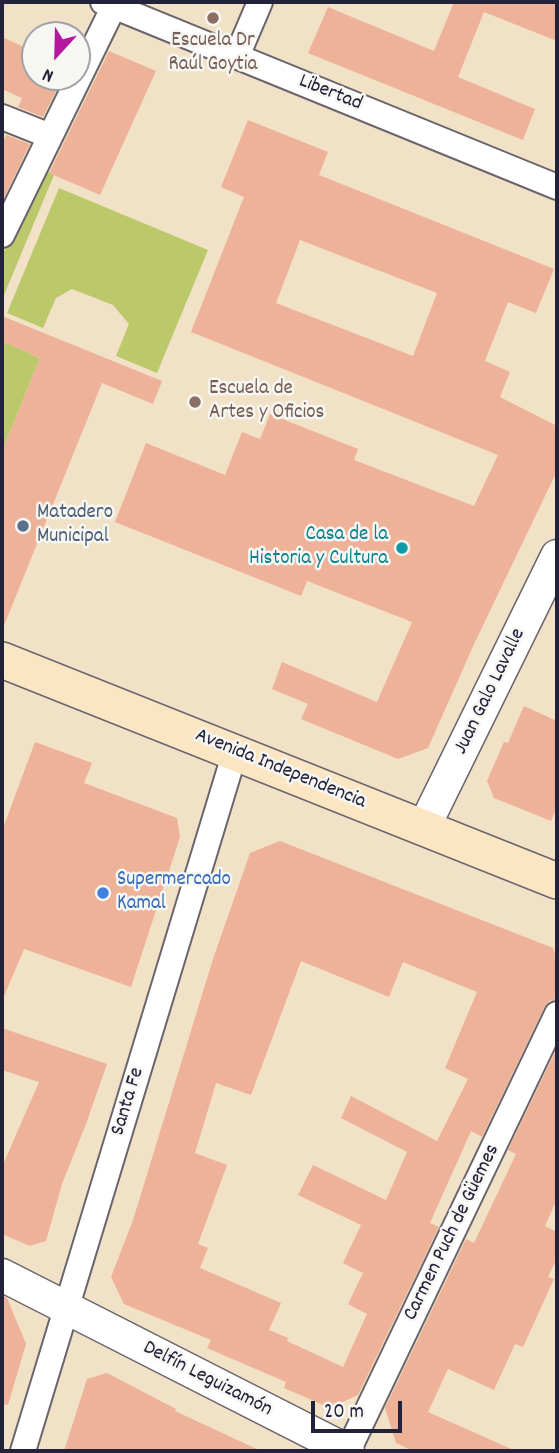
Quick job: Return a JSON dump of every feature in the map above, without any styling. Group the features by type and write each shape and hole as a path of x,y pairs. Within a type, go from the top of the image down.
{"main road":[{"name":"Avenida Independencia","path":"2,660 557,881"}],"street":[{"path":"237,56 260,2"},
{"path":"2,236 109,4"},
{"name":"Libertad","path":"109,4 557,187"},
{"path":"2,117 50,136"},
{"name":"Juan Galo Lavalle","path":"424,827 557,556"},
{"name":"Santa Fe","path":"23,1451 235,752"},
{"name":"Carmen Puch de Güemes","path":"348,1451 557,1014"},
{"name":"Delfín Leguizamón","path":"2,1275 348,1451"}],"green space":[{"path":"42,170 54,175 2,300 2,256"},
{"path":"59,188 208,250 157,373 116,356 129,324 113,305 72,289 56,298 43,328 7,313"},
{"path":"2,341 40,358 2,452"}],"building":[{"path":"454,2 557,2 557,41 484,12 458,77 535,109 523,140 308,53 328,7 434,51"},
{"path":"2,37 21,46 21,91 56,91 43,117 18,107 22,98 2,89"},
{"path":"109,51 156,71 100,195 49,173"},
{"path":"248,120 328,152 319,175 554,269 536,313 508,302 485,361 510,372 500,397 557,426 557,471 475,642 428,748 398,759 301,719 308,704 272,689 282,662 377,702 412,622 307,581 301,596 115,522 146,443 225,475 242,432 260,439 270,414 358,449 354,460 474,506 498,455 191,332 244,197 221,187","holes":["300,240 437,293 413,356 276,303"]},
{"path":"6,135 30,144 2,202 2,145"},
{"name":"Matadero Municipal","path":"2,316 162,381 153,404 102,383 3,628 2,452 40,358 2,341"},
{"path":"524,706 557,721 557,807 551,821 494,798 487,781"},
{"name":"Supermercado Kamal","path":"35,742 92,763 84,783 177,818 180,837 131,987 24,949 2,1001 2,831"},
{"path":"280,841 553,948 557,960 557,999 549,1001 544,1008 482,1137 471,1131 430,1223 439,1227 358,1395 330,1408 284,1388 286,1382 207,1348 211,1340 124,1304 111,1277 133,1220 213,959 250,853","holes":["301,961 389,997 403,962 477,992 445,1068 468,1079 437,1141 351,1096 341,1118 407,1152 386,1200 313,1165 298,1195 361,1225 343,1263 363,1273 348,1304 367,1314 343,1367 269,1330 281,1303 200,1268 208,1248 198,1244 227,1165 195,1153 216,1083 251,1095"]},
{"path":"2,1028 107,1064 62,1184 46,1241 30,1246 2,1234 2,1167 39,1082 2,1070"},
{"path":"557,1048 557,1199 545,1226 557,1232 557,1258 548,1277 554,1279 523,1347 515,1344 494,1390 448,1369 428,1412 516,1451 413,1451 396,1443 385,1408 466,1239 474,1243 516,1154 508,1150"},
{"path":"2,1295 7,1298 26,1344 8,1405 2,1404"},
{"path":"107,1373 176,1409 175,1411 261,1451 64,1451 87,1379"}],"place":[{"name":"Escuela Dr Raúl Goytia","path":"213,18"},
{"name":"Escuela de Artes y Oficios","path":"195,402"},
{"name":"Matadero Municipal","path":"23,526"},
{"name":"Casa de la Historia y Cultura","path":"402,548"},
{"name":"Supermercado Kamal","path":"103,893"}]}
